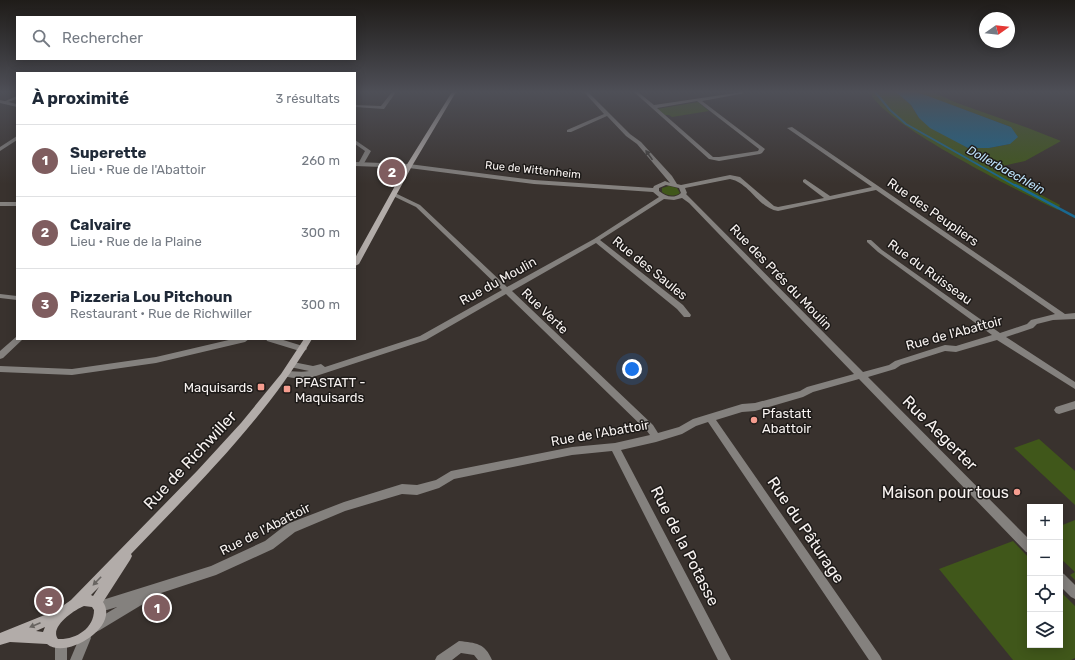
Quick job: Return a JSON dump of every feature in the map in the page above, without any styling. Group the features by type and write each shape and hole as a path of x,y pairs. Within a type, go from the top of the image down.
{"main road":[{"path":"356,262 393,194 435,123"},
{"name":"Rue de Richwiller","path":"76,603 245,427 293,366 308,340"},
{"name":"Rue de Richwiller","path":"98,604 135,543"},
{"path":"5,637 59,615 76,603 91,600 98,604 101,612 96,626 85,638 72,645 61,647 55,645 50,638 50,631 59,615"},
{"path":"5,637 50,638"}],"street":[{"path":"569,130 587,123"},
{"path":"617,123 649,153 651,159 674,184"},
{"path":"671,123 711,158 719,159 760,152 762,149 728,123"},
{"name":"Rue des Peupliers","path":"790,128 1063,316"},
{"path":"0,149 16,139"},
{"path":"356,143 368,151 358,164"},
{"name":"Rue de Wittenheim","path":"358,164 409,166 534,182 655,190"},
{"path":"681,187 684,191 683,195 676,198 663,197 657,194 655,190 661,184 674,184 681,187 735,177 772,208 778,209 878,188"},
{"path":"805,181 828,198"},
{"name":"Rue Verte","path":"393,194 418,206 650,428 656,438"},
{"name":"Rue des Prés du Moulin","path":"683,195 861,376"},
{"name":"Rue du Moulin","path":"287,374 300,376 313,374 335,365 417,340 508,291 596,240 663,197"},
{"path":"0,204 16,204"},
{"name":"Rue des Saules","path":"596,240 680,307 687,315"},
{"name":"Rue du Ruisseau","path":"869,241 880,251 998,336 1075,386"},
{"path":"0,296 16,298"},
{"name":"Rue de l'Abattoir","path":"98,604 159,588 212,571 269,545 291,528 344,507 402,489 417,490 439,484 451,476 572,451 615,447 656,438 682,430 694,423 742,408 756,407 803,394 810,389 892,367 898,363 944,348 956,348 998,336 1030,326 1034,322 1063,316 1075,316"},
{"path":"0,356 18,340"},
{"path":"273,340 303,349"},
{"path":"0,369 72,372 156,360 233,341"},
{"name":"Rue du Moulin","path":"293,366 313,369 335,365"},
{"name":"Rue Aegerter","path":"861,376 1027,545"},
{"path":"1060,410 1075,405"},
{"name":"Rue du Pâturage","path":"710,418 876,660"},
{"name":"Rue de la Potasse","path":"615,447 725,660"},
{"path":"1063,581 1075,593"},
{"name":"Rue de l'Abattoir","path":"96,626 159,588"},
{"path":"76,660 85,638"},
{"path":"60,660 61,647"},
{"path":"441,660 459,647 477,650 486,660"}],"green space":[{"path":"902,123 927,123 968,148 989,148 1010,144 1011,127 1000,123 1013,123 1061,141 1025,161 994,168 1060,205 1058,210 986,174 925,139"},
{"path":"669,186 677,188 680,193 671,196 662,192 662,188"},
{"path":"1039,439 1075,471 1075,505 1014,448"},
{"path":"1075,520 1075,572 1063,561 1063,525"},
{"path":"1013,541 1027,556 1027,648 1063,648 1063,594 1075,606 1075,658 1071,660 1013,660 939,569"},
{"path":"1075,572 1075,580 1070,575"}],"water":[{"path":"924,123 1000,123 1011,127 1018,137 1010,144 989,148 968,148 930,128"}],"waterway":[{"name":"Dollerbaechlein","path":"905,123 1016,186"},
{"name":"Dollerbaechlein","path":"1015,185 1075,217"}],"place":[{"name":"Calvaire","path":"392,172"},
{"name":"Maquisards","path":"261,387"},
{"name":"PFASTATT - Maquisards","path":"287,389"},
{"name":"Pfastatt Abattoir","path":"754,420"},
{"name":"Maison pour tous","path":"1017,492"},
{"name":"Pizzeria Lou Pitchoun","path":"49,601"},
{"name":"Superette","path":"157,608"}]}
